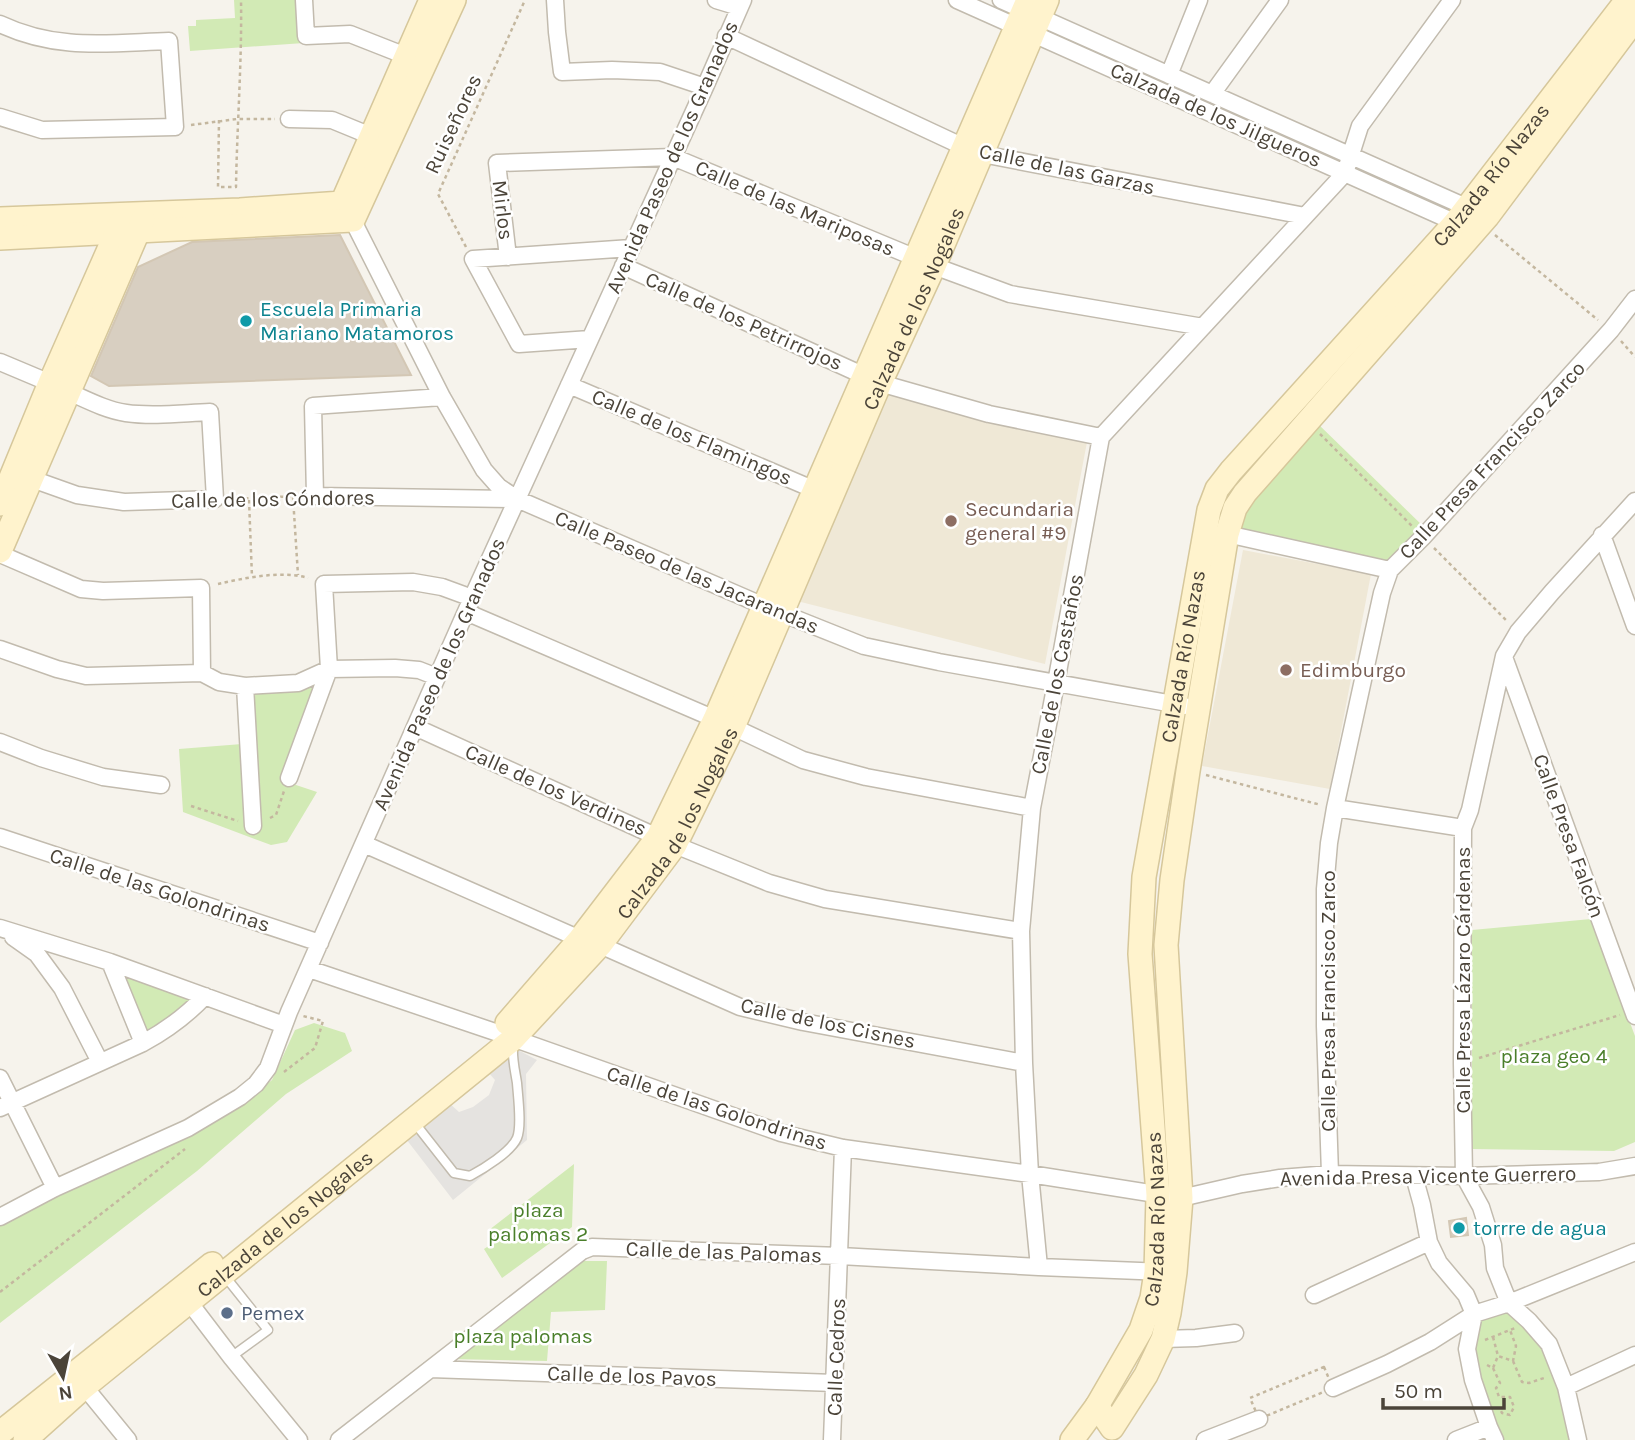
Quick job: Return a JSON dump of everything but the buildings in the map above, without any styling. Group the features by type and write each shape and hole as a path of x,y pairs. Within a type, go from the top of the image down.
{"street":[{"path":"304,0 306,36 349,34 406,56"},
{"path":"347,212 371,136 431,0"},
{"path":"347,212 454,0"},
{"path":"555,0 562,72 660,72 705,87"},
{"path":"716,0 741,4"},
{"name":"Calzada de los Jilgueros","path":"957,0 1031,14 1345,173 1473,221"},
{"name":"Calzada de los Jilgueros","path":"1001,0 1351,156 1473,221"},
{"path":"1169,75 1199,0"},
{"path":"1212,94 1280,0"},
{"path":"1101,437 1345,173 1360,126 1452,0"},
{"name":"Calzada Río Nazas","path":"1169,1196 1140,954 1144,877 1209,510 1217,489 1231,471 1473,221 1627,0"},
{"name":"Avenida Paseo de los Granados","path":"0,1217 55,1188 188,1128 240,1097 256,1084 268,1069 284,1025 415,726 741,4"},
{"name":"Calzada de los Nogales","path":"0,1433 79,1380 506,1036 590,942 666,841 724,723 1031,14"},
{"name":"Calzada Río Nazas","path":"1115,1434 1163,1339 1169,1313 1165,1272 1169,1196 1166,945 1172,880 1188,771 1227,534 1235,508 1473,221 1635,19"},
{"path":"0,24 45,41 76,44 169,41 175,127 42,130 0,117"},
{"name":"Calle de las Garzas","path":"726,36 973,150 1305,216"},
{"path":"289,119 332,120 371,136"},
{"name":"Mirlos","path":"509,257 497,163 673,157"},
{"name":"Calle de las Mariposas","path":"673,157 925,262 1010,294 1203,327"},
{"path":"0,238 240,210 347,212"},
{"name":"Calle Paseo de las Jacarandas","path":"347,212 442,397 484,470 499,487 517,499 773,610 864,646 1198,708"},
{"path":"0,219 131,222"},
{"path":"0,504 60,388 131,222"},
{"path":"590,340 519,344 473,259 631,248"},
{"name":"Calle de los Petrirrojos","path":"623,267 873,380 989,414 1101,437"},
{"name":"Calle Presa Francisco Zarco","path":"1330,1174 1325,1026 1325,889 1329,843 1382,593 1390,570 1611,330 1635,299"},
{"path":"0,362 104,407 126,413 151,415 210,412 215,499"},
{"name":"Calzada de los Nogales","path":"773,610 815,490 873,380"},
{"name":"Calle de los Flamingos","path":"569,385 815,490"},
{"path":"315,496 313,406 442,397"},
{"name":"Calle de los Castaños","path":"1040,1267 1030,1174 1021,931 1032,808 1101,437"},
{"path":"15,472 0,553 82,589 103,591 201,588 202,673"},
{"name":"Calle de los Cóndores","path":"15,472 77,495 124,502 215,499"},
{"name":"Calle de los Cóndores","path":"315,496 517,499"},
{"name":"Calle Presa Lázaro Cárdenas","path":"1464,1176 1463,828 1470,810 1504,656 1518,632 1635,501"},
{"path":"1227,534 1390,570"},
{"path":"1602,535 1635,626"},
{"path":"289,778 329,669 324,584 413,582 442,587 469,605 803,760 853,774 1032,808"},
{"path":"0,649 86,676 202,673 219,682 245,686 298,683 329,669 395,668 419,670 437,677"},
{"name":"Calle Presa Falcón","path":"1504,656 1634,1014"},
{"path":"245,686 253,826"},
{"name":"Calle de los Verdines","path":"415,726 666,841 769,883 825,899 1021,931"},
{"path":"0,742 103,777 161,785"},
{"path":"1335,808 1463,828"},
{"name":"Calle de las Golondrinas","path":"0,837 320,943"},
{"name":"Calle de los Cisnes","path":"364,844 740,1007 803,1022 1024,1063"},
{"path":"0,928 110,962 284,1025"},
{"path":"0,928 37,954 62,988 100,1062"},
{"path":"110,962 143,1043"},
{"name":"Calle de las Golondrinas","path":"309,969 781,1133 843,1148 1169,1196"},
{"path":"6,1105 166,1031 187,1015 205,996"},
{"path":"0,1078 6,1105 55,1188"},
{"name":"Calzada de los Nogales","path":"185,1296 224,1275 306,1198 412,1120 441,1089"},
{"name":"Calle Cedros","path":"832,1440 843,1148"},
{"name":"Avenida Presa Vicente Guerrero","path":"1169,1196 1280,1178 1330,1174 1464,1176 1599,1172 1635,1166"},
{"path":"1414,1176 1429,1242 1439,1263 1466,1295 1474,1314 1467,1349 1473,1380 1492,1433 1456,1440"},
{"path":"1464,1176 1481,1207 1493,1245 1495,1268 1509,1303 1549,1344 1563,1379 1578,1440"},
{"path":"1314,1295 1429,1242"},
{"name":"Calle de las Palomas","path":"339,1440 582,1251 592,1247 1165,1272"},
{"path":"1333,1388 1430,1342 1474,1314 1509,1303 1635,1252"},
{"name":"Calzada Río Nazas","path":"1072,1440 1097,1406 1141,1330 1165,1272"},
{"path":"185,1296 299,1440"},
{"path":"1163,1339 1235,1333"},
{"path":"1563,1379 1635,1355"},
{"name":"Calle de los Pavos","path":"430,1369 835,1383"},
{"path":"79,1380 128,1440"},
{"name":"Calzada de los Nogales","path":"25,1440 79,1380"},
{"path":"1097,1406 1115,1434"},
{"path":"1205,1440 1259,1419"}],"lane":[{"path":"412,1120 454,1173 470,1176 513,1145 519,1127 517,1083 506,1036"},
{"path":"224,1275 268,1330 231,1357"}],"path":[{"path":"219,120 218,187 236,187 242,50 241,0"},
{"name":"Ruiseñores","path":"473,259 438,194 525,0"},
{"path":"175,127 219,120 289,119"},
{"path":"1473,221 1611,330 1635,357"},
{"name":"Calle de los Cóndores","path":"215,499 315,496"},
{"path":"293,497 299,575"},
{"path":"249,498 252,577"},
{"path":"201,588 252,577 299,575 324,584"},
{"path":"1188,771 1335,808"},
{"path":"191,806 253,826 276,815 289,778"},
{"path":"1462,1063 1634,1014"},
{"path":"1483,1341 1518,1326"},
{"path":"1510,1330 1516,1346 1513,1361 1521,1382 1563,1379"},
{"path":"1493,1337 1499,1356 1493,1368"},
{"path":"1499,1356 1513,1361"},
{"path":"1486,1364 1493,1368 1500,1382 1496,1388 1497,1398 1510,1397 1514,1407 1510,1415 1502,1413 1499,1407"},
{"path":"1324,1367 1333,1388 1259,1419 1250,1398 1324,1367"}],"shaded area":[{"name":"Secundaria general #9","path":"885,389 1087,442 1045,664 797,601"},
{"name":"Edimburgo","path":"1243,550 1371,574 1330,789 1202,766"},
{"path":"516,1049 537,1060 526,1074 527,1140 453,1200 403,1135 448,1102 459,1112 473,1107 489,1095 495,1080 488,1072"}],"green space":[{"path":"234,0 300,0 304,43 190,51 188,26 196,26 196,20 235,18"},
{"path":"1316,422 1425,528 1389,566 1234,531 1242,503"},
{"path":"319,683 283,779 317,792 287,842 271,845 183,812 179,749 242,744 238,690 299,690"},
{"name":"plaza geo 4","path":"1591,919 1635,1036 1635,1142 1614,1151 1472,1149 1472,930"},
{"path":"118,969 202,997 145,1038"},
{"path":"314,1023 345,1033 352,1051 286,1094 197,1171 0,1323 0,1223 249,1098 272,1080 295,1030"},
{"name":"plaza palomas 2","path":"574,1164 572,1227 502,1278 484,1249 496,1241 489,1230"},
{"name":"plaza palomas","path":"582,1261 607,1261 605,1310 551,1312 547,1361 449,1359"},
{"path":"1510,1303 1547,1346 1576,1440 1498,1440 1491,1425 1468,1320"}],"place":[{"name":"Escuela Primaria Mariano Matamoros","path":"246,321"},
{"name":"Secundaria general #9","path":"951,521"},
{"name":"Edimburgo","path":"1286,670"},
{"name":"torrre de agua","path":"1459,1228"},
{"name":"Pemex","path":"227,1313"}]}
